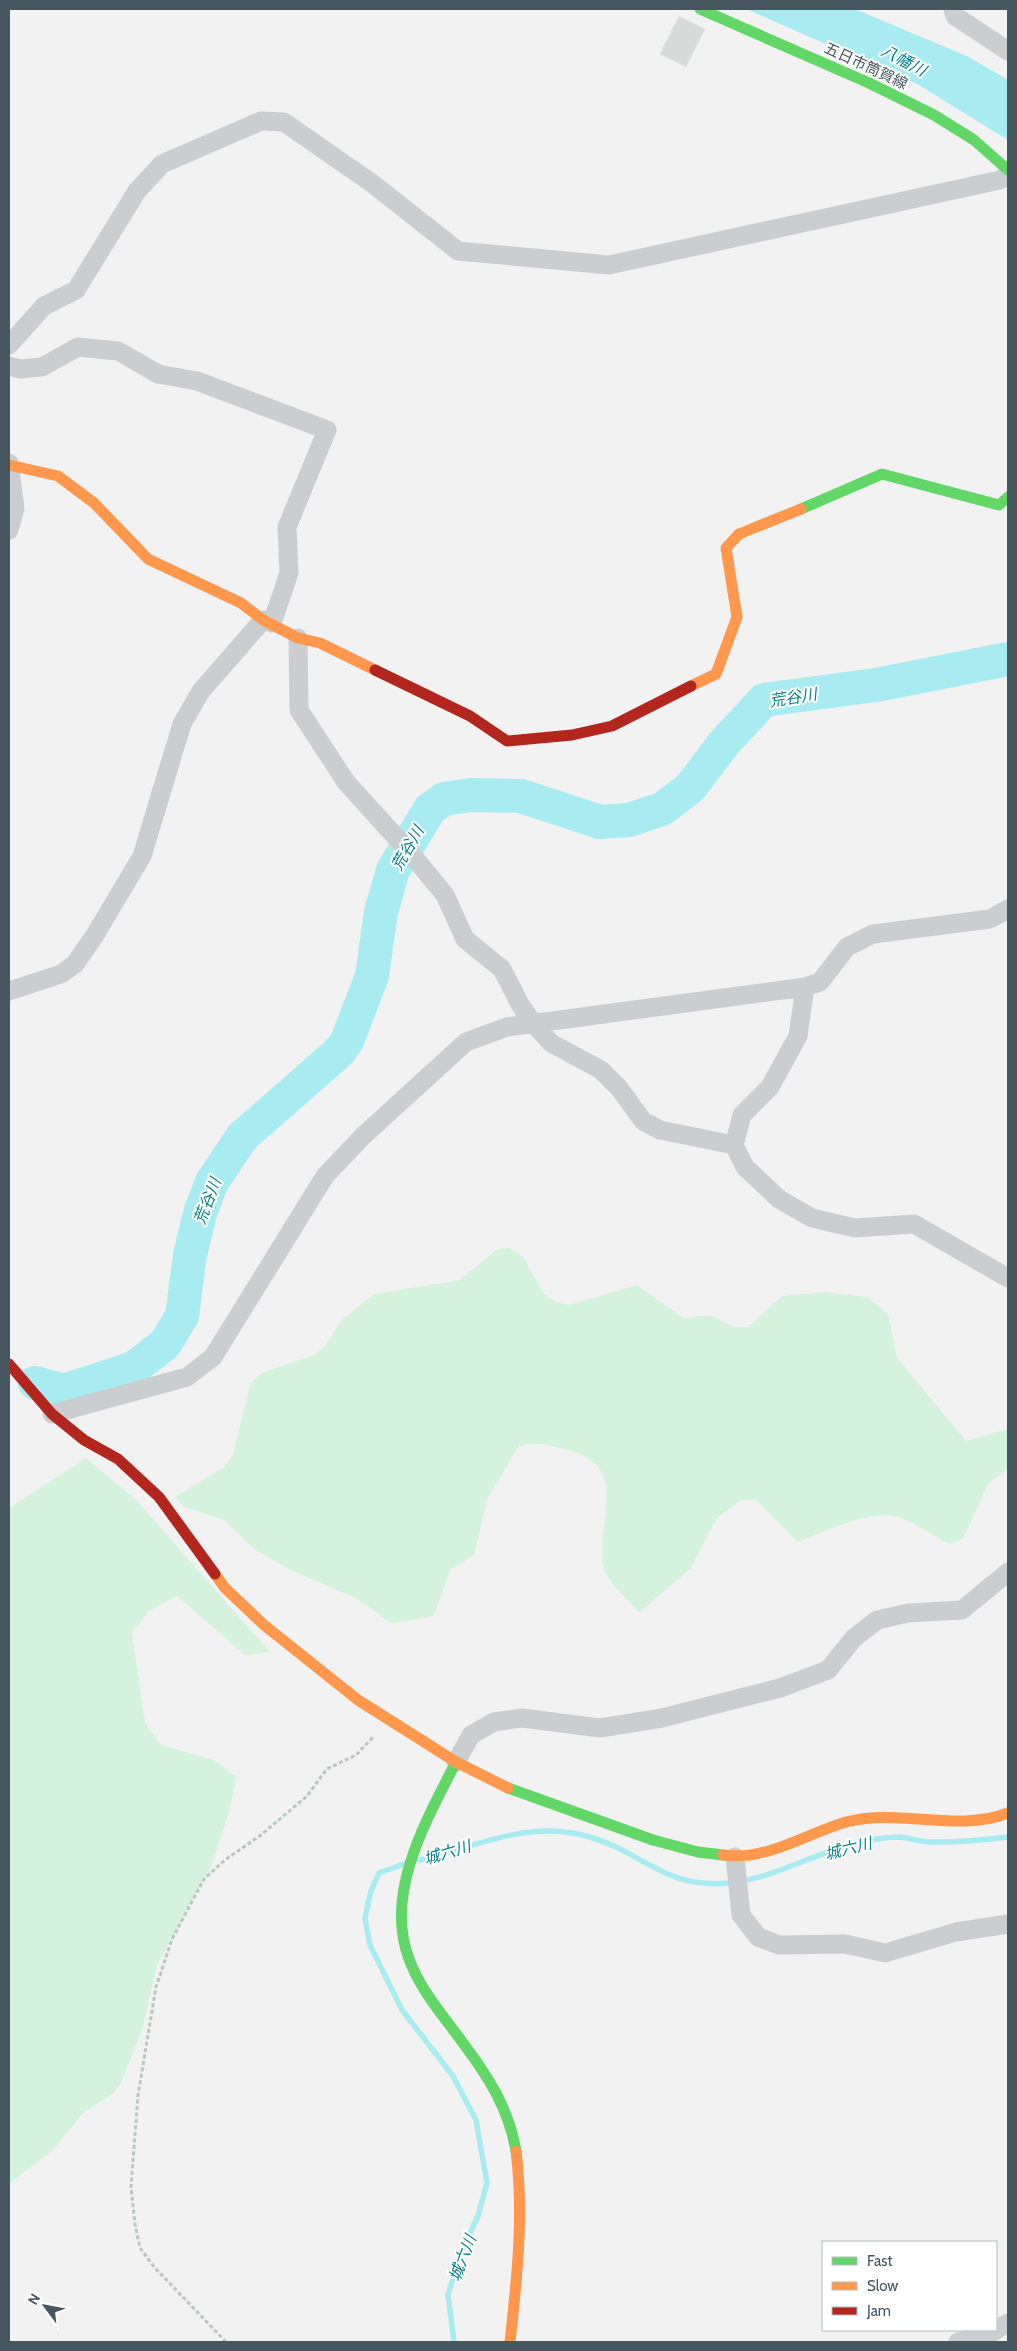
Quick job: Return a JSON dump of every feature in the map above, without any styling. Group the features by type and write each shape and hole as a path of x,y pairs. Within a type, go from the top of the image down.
{"street":[{"name":"五日市筒賀線","path":"700,9 869,83 934,116 974,140 1006,177"},
{"path":"953,9 955,16 1008,51"},
{"path":"9,345 44,306 76,290 137,191 162,164 261,121 284,122 373,184 458,251 609,265 1006,177"},
{"path":"9,366 20,369 42,367 78,347 118,352 158,374 197,381 327,430 287,527 289,573 267,621 200,691 182,724 142,856 95,935 75,964 61,974 9,991"},
{"path":"9,530 14,509 9,464 58,476 94,503 148,559 241,603 267,621 298,638 320,643 470,716 507,741 572,735 612,726 716,674 737,617 726,548 738,534 810,506 882,474 999,505 1008,497"},
{"path":"298,638 299,710 346,782 413,856 445,895 465,939 502,969 520,1006 533,1023 551,1043 601,1070 619,1088 643,1121 660,1130 734,1145"},
{"path":"52,1414 187,1377 213,1357 325,1176 363,1136 466,1042 508,1027 805,987 820,982 847,947 873,934 990,919 1008,908"},
{"path":"805,987 798,1036 770,1087 742,1115 734,1145 745,1167 779,1199 812,1218 855,1228 914,1224 1008,1278"},
{"path":"9,1364 52,1414 84,1440 118,1459 159,1498 225,1588 264,1625 358,1700 456,1762 520,1794 653,1840 736,1861 769,1852 848,1822 897,1817 947,1821 990,1820 1008,1813"},
{"path":"510,2342 521,2217 520,2173 509,2119 484,2072 424,1990 407,1954 401,1918 405,1884 427,1820 471,1735 494,1722 522,1718 600,1728 662,1718 780,1688 828,1670 854,1638 877,1620 908,1613 962,1610 1008,1572"},
{"path":"736,1861 741,1915 758,1937 779,1945 845,1944 885,1953 956,1932 1008,1924"},
{"path":"997,2329 1008,2323"},
{"path":"958,2342 984,2337 994,2331"}],"path":[{"path":"226,2342 155,2268 140,2248 135,2224 131,2187 138,2095 156,1987 172,1939 204,1879 225,1860 261,1835 308,1796 327,1769 356,1755 390,1719"}],"green space":[{"path":"510,1248 523,1257 544,1294 556,1302 569,1305 637,1285 683,1318 710,1315 734,1327 748,1327 782,1296 826,1292 867,1297 888,1314 897,1358 966,1441 1008,1429 1008,1468 988,1484 963,1539 949,1544 911,1522 886,1515 847,1523 798,1542 756,1500 741,1500 717,1518 690,1569 639,1613 613,1584 603,1564 602,1546 606,1494 604,1479 598,1467 585,1456 564,1449 536,1444 519,1446 488,1497 474,1555 450,1570 434,1616 391,1623 356,1598 290,1570 254,1549 224,1520 184,1507 175,1497 224,1467 233,1455 250,1384 261,1373 314,1355 325,1346 342,1320 374,1294 460,1280 497,1249"},
{"path":"86,1458 137,1501 270,1652 245,1655 177,1596 149,1611 132,1633 145,1723 161,1745 214,1760 236,1777 230,1809 212,1864 157,1965 143,2027 121,2083 113,2094 84,2112 53,2150 9,2184 9,1508"}],"water":[{"name":"八幡川","path":"746,9 855,9 969,57 1008,80 1008,140 917,84"}],"building":[{"path":"679,16 705,29 686,67 660,54"}],"waterway":[{"name":"荒谷川","path":"35,1383 64,1391 134,1368 165,1344 182,1316 190,1255 201,1210 212,1182 242,1137 339,1052 347,1041 372,976 381,912 393,870 430,809 444,799 471,795 521,796 600,822 629,820 662,809 690,788 724,743 764,700 876,685 1008,659"},
{"name":"城六川","path":"420,1860 504,1836 546,1831 567,1832 590,1837 609,1844 656,1868 687,1881 728,1883 745,1881 841,1847 878,1839 899,1837 931,1842 972,1841 1008,1837"},
{"name":"城六川","path":"404,1864 379,1873 371,1891 365,1918 370,1945 402,2010 453,2076 476,2120 487,2183 478,2216 460,2255 448,2295 454,2342"}],"traffic: fast":[{"path":"700,9 869,83 934,115 974,140 1008,170"},
{"path":"801,509 882,474 999,505 1008,497"},
{"path":"456,1762 422,1831 405,1881 402,1931 408,1956 418,1980 481,2068 503,2107 516,2151"},
{"path":"508,1788 653,1840 698,1852 723,1855"}],"traffic: slow":[{"path":"9,465 58,476 94,503 148,559 241,603 263,620 298,638 320,643 375,670"},
{"path":"691,686 716,674 737,617 726,548 739,534 801,509"},
{"path":"215,1574 225,1588 264,1625 358,1700 456,1762 508,1788"},
{"path":"723,1855 755,1854 786,1845 846,1822 866,1818 968,1821 988,1819 1008,1813"},
{"path":"510,2342 517,2270 519,2223 516,2151"}],"traffic: jam":[{"path":"375,670 470,716 507,741 572,735 612,726 691,686"},
{"path":"9,1364 52,1414 84,1440 118,1459 159,1497 215,1574"}]}
